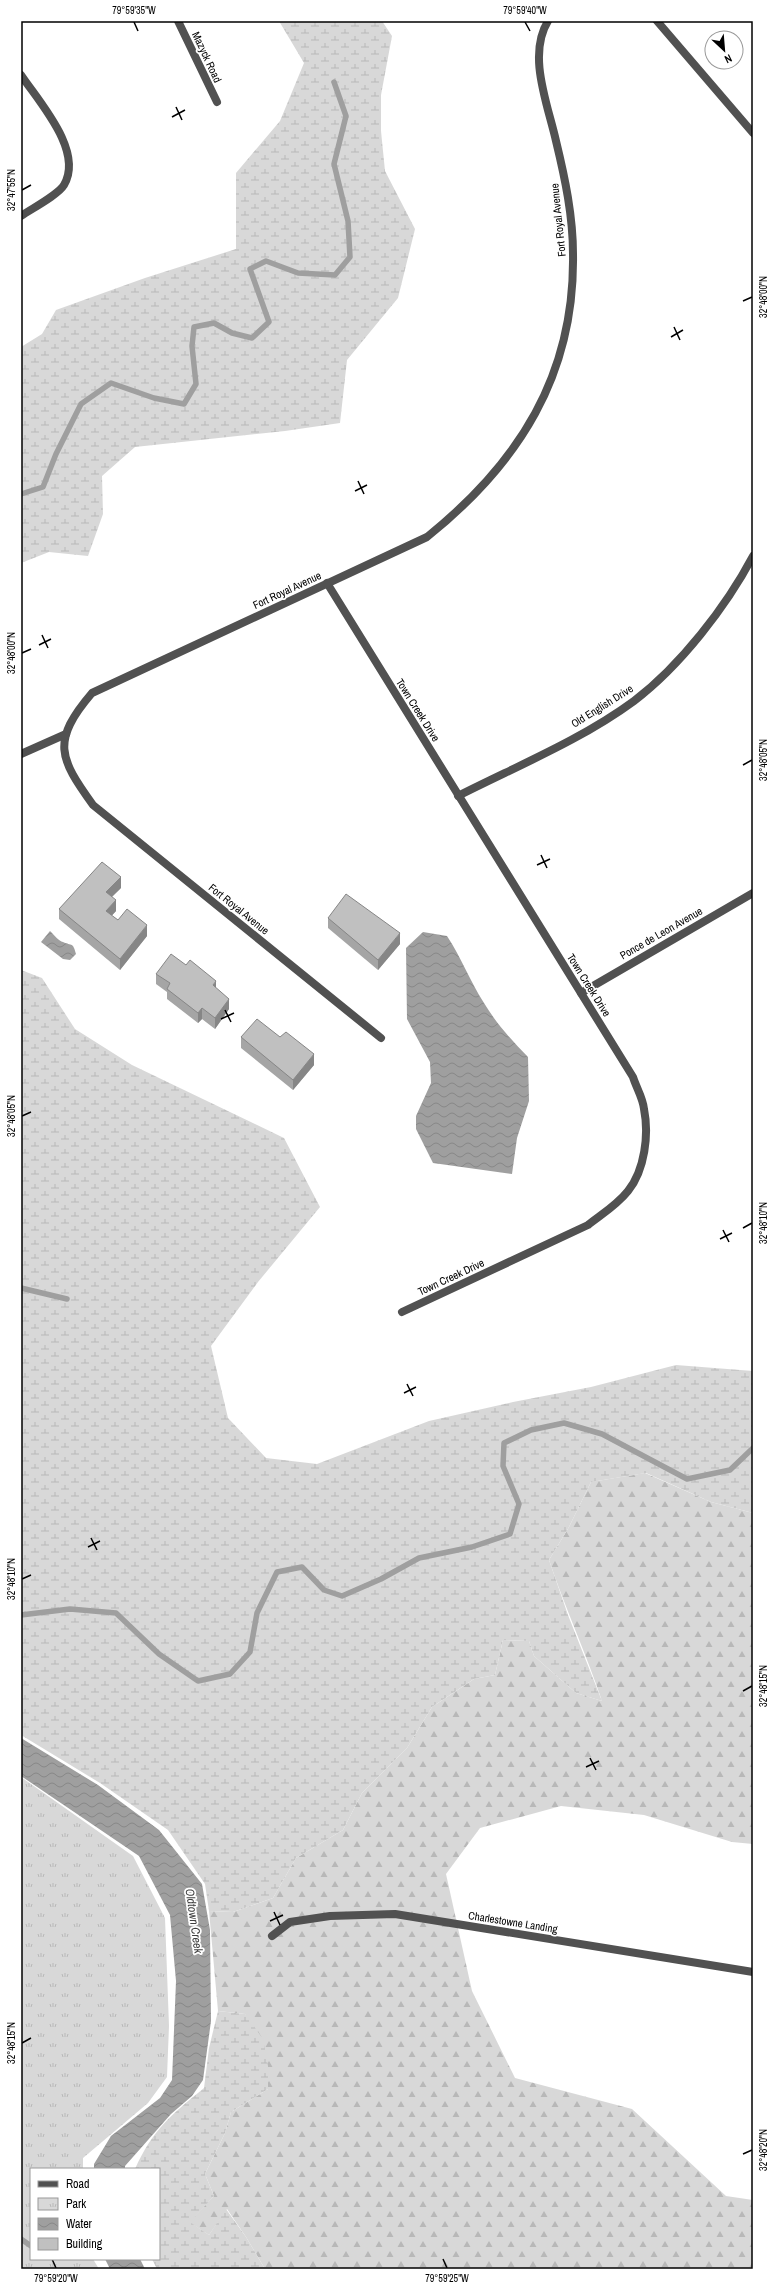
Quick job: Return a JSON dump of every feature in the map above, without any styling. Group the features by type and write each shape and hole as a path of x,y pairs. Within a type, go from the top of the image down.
{"street":[{"name":"Mazyck Road","path":"178,21 216,102"},
{"name":"Fort Royal Avenue","path":"381,1038 93,806 72,777 63,753 66,734 78,709 92,693 427,537 460,510 489,480 525,432 554,378 569,317 574,254 567,186 542,81 539,48 548,21"},
{"path":"657,21 753,133"},
{"path":"21,75 59,130 67,147 68,168 64,186 21,216"},
{"name":"Old English Drive","path":"458,796 593,727 635,700 684,655 721,608 753,556"},
{"name":"Town Creek Drive","path":"327,583 633,1077 644,1107 647,1135 640,1167 629,1190 613,1206 588,1225 402,1312"},
{"path":"21,754 66,734"},
{"name":"Ponce de Leon Avenue","path":"580,993 753,892"},
{"name":"Charlestowne Landing","path":"272,1936 290,1922 330,1916 395,1914 753,1972"}],"green space":[{"path":"279,21 382,21 392,36 381,95 381,131 385,171 415,229 398,298 347,360 340,423 285,431 135,447 102,476 103,514 88,556 49,552 21,563 21,347 42,334 56,310 145,278 236,249 236,173 280,121 304,63"},
{"path":"21,970 42,978 75,1029 132,1065 284,1138 320,1207 258,1282 211,1346 228,1418 266,1458 317,1464 429,1421 513,1402 591,1387 676,1365 753,1371 753,1513 711,1502 646,1473 591,1482 569,1527 549,1560 568,1615 602,1701 576,1693 534,1656 529,1641 503,1640 495,1675 474,1679 432,1707 407,1748 362,1793 343,1830 296,1858 273,1898 233,1912 209,1911 205,1884 168,1830 100,1783 21,1735"},
{"path":"645,1473 711,1502 753,1513 753,1844 732,1842 644,1815 561,1806 480,1828 446,1874 472,1991 515,2078 632,2109 726,2196 753,2200 753,2269 265,2269 227,2209 209,2235 189,2222 214,2196 205,2174 225,2133 231,2112 268,2089 245,2014 218,2011 209,1911 233,1912 273,1898 296,1858 343,1830 362,1793 407,1748 432,1707 474,1679 495,1675 503,1640 529,1641 534,1656 576,1693 602,1701 549,1560 569,1527 591,1482"},
{"path":"21,1777 133,1856 165,1918 169,2026 167,2077 148,2103 83,2158 83,2168 30,2168 30,2260 94,2260 99,2269 21,2269"},
{"path":"218,2011 245,2014 263,2039 268,2066 268,2089 231,2112 225,2133 205,2174 214,2196 190,2222 209,2235 226,2209 246,2237 265,2269 157,2269 152,2260 160,2260 160,2168 136,2168 156,2133 172,2115 204,2088 209,2048"}],"water":[{"path":"50,931 60,940 73,946 76,954 70,960 63,959 41,942"},
{"path":"423,932 447,936 479,995 494,1018 504,1032 528,1057 529,1101 517,1138 512,1174 433,1163 416,1129 416,1116 431,1083 430,1062 407,1019 406,948"},
{"name":"Oldtown Creek","path":"21,1738 98,1785 159,1830 202,1884 210,1930 211,2021 203,2080 192,2096 171,2114 125,2166 125,2168 94,2168 94,2164 111,2136 160,2098 172,2080 176,1981 170,1915 139,1856 21,1776"},
{"path":"106,2260 140,2260 145,2269 110,2269"}],"building":[{"path":"102,862 121,877 106,892 116,900 106,911 118,920 127,909 147,925 120,959 59,909"},
{"path":"346,894 400,933 378,960 328,918"},
{"path":"171,954 186,965 190,960 216,981 213,985 229,999 215,1018 202,1008 198,1013 167,989 170,983 156,974"},
{"path":"257,1019 280,1037 286,1032 314,1054 293,1080 241,1037"}],"waterway":[{"path":"21,494 43,487 56,454 81,404 111,383 154,398 184,404 196,384 192,346 194,327 214,323 232,333 252,338 269,322 250,269 266,261 298,273 335,275 350,257 348,221 334,164 346,116 334,82"},
{"path":"21,1288 67,1299"},
{"path":"21,1615 70,1609 116,1613 159,1654 198,1681 230,1674 250,1652 257,1613 277,1572 302,1567 324,1590 342,1596 381,1579 419,1558 472,1547 510,1534 519,1504 503,1466 504,1443 531,1430 564,1423 602,1434 687,1479 730,1470 753,1448"},
{"path":"21,2239 30,2245"}]}
